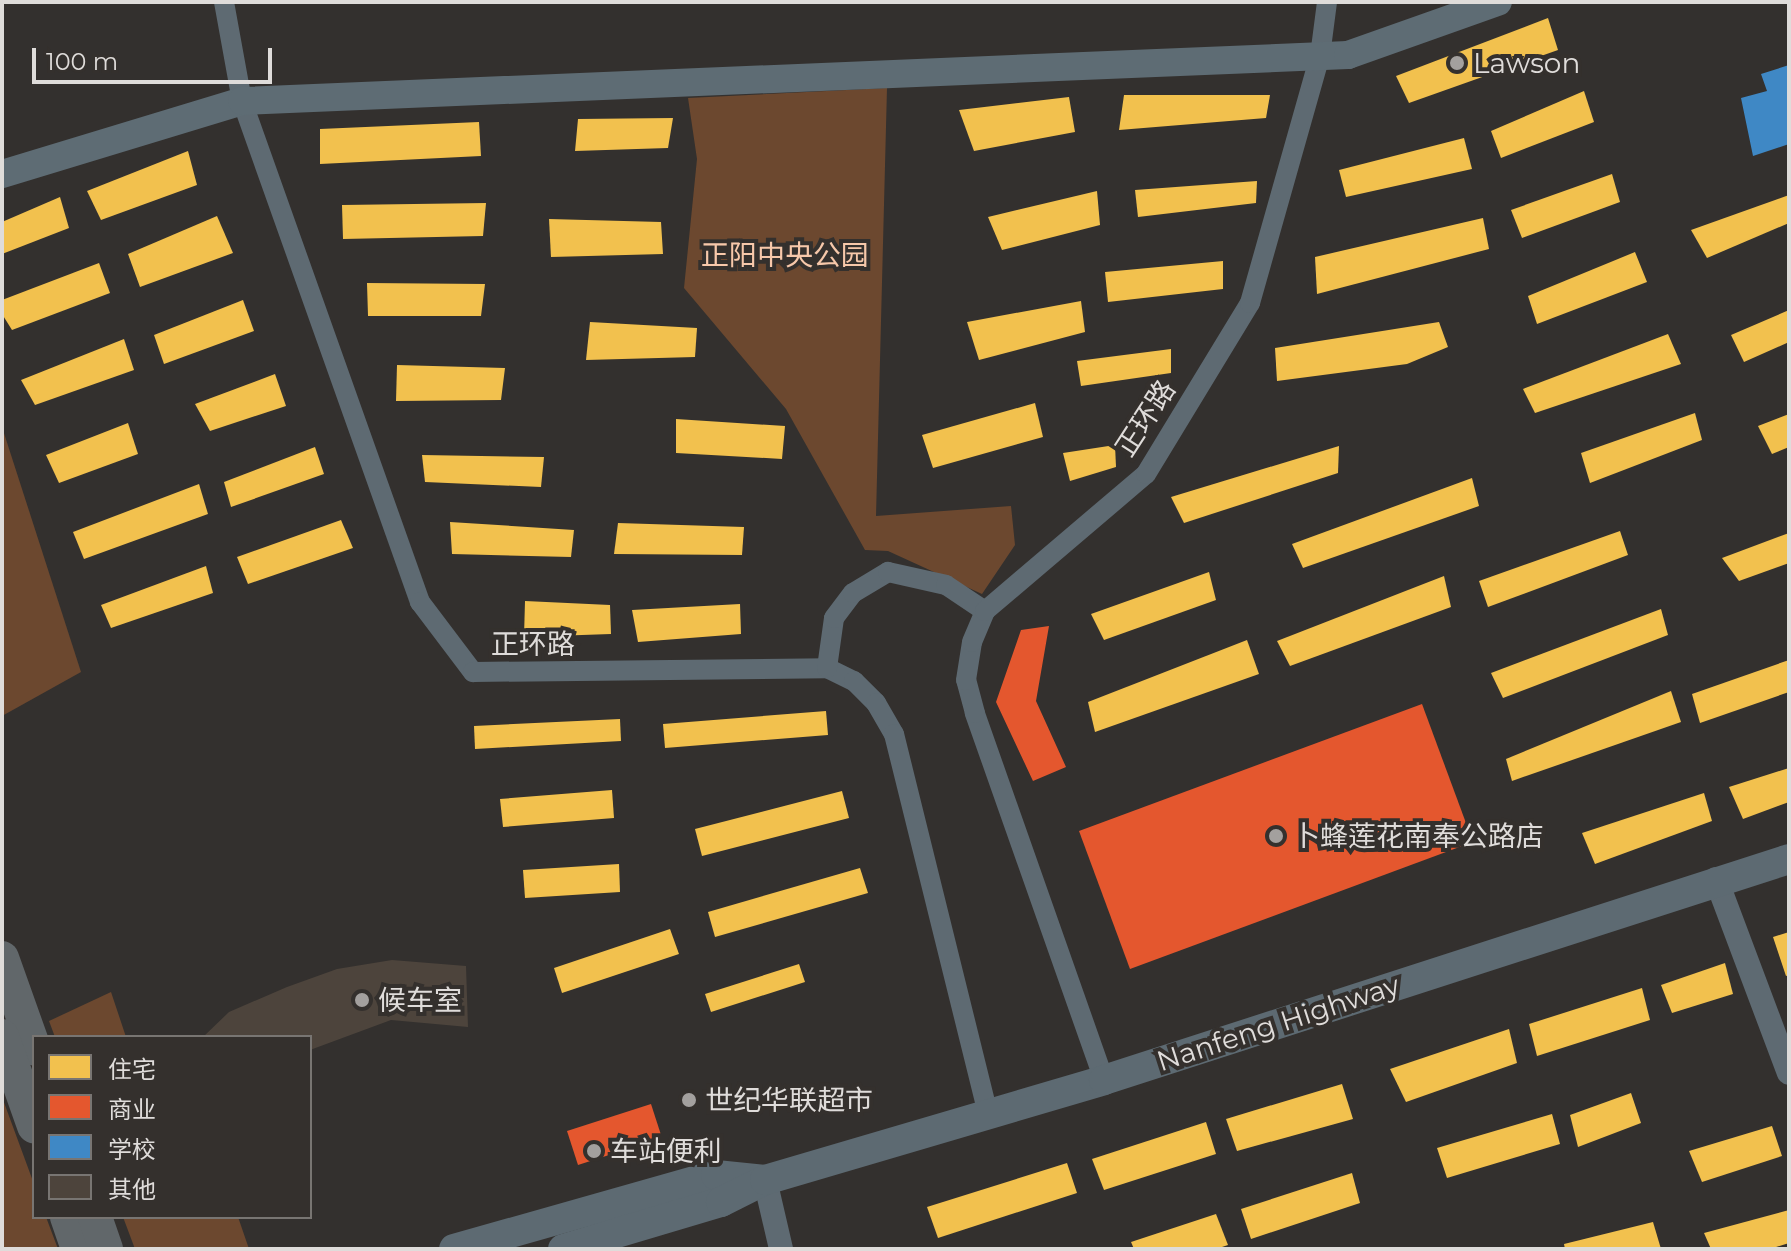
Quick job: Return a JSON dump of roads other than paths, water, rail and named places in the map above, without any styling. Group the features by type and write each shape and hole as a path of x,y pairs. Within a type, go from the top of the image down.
{"highway":[{"path":"2,958 32,1042"},
{"path":"2,1036 32,1120"},
{"path":"68,1219 78,1249"},
{"path":"96,1219 106,1249"}],"main road":[{"path":"2,174 242,101 1348,55 1498,2"},
{"name":"Nanfeng Highway","path":"563,1249 721,1202 765,1180 1104,1080 1716,879 1789,859"},
{"name":"Nanfeng Highway","path":"454,1249 716,1175 765,1180"}],"street":[{"name":"正环路","path":"224,2 242,101 420,602 473,672 827,668"},
{"name":"正环路","path":"1104,1080 966,680 972,642 985,611 1146,474 1250,303 1320,56 1327,2"},
{"path":"985,611 946,585 888,572 853,593 834,618 827,668 854,681 876,703 894,734 988,1113"},
{"path":"1716,879 1789,1073"},
{"path":"2,992 32,1075"},
{"path":"765,1180 781,1249"},
{"path":"84,1219 94,1249"}],"place":[{"name":"Lawson","path":"1457,63"},
{"name":"卜蜂莲花南奉公路店","path":"1276,836"},
{"name":"候车室","path":"362,1000"},
{"name":"世纪华联超市","path":"689,1100"},
{"name":"车站便利","path":"594,1151"}],"park label":[{"name":"正阳中央公园","path":"785,255"}]}
